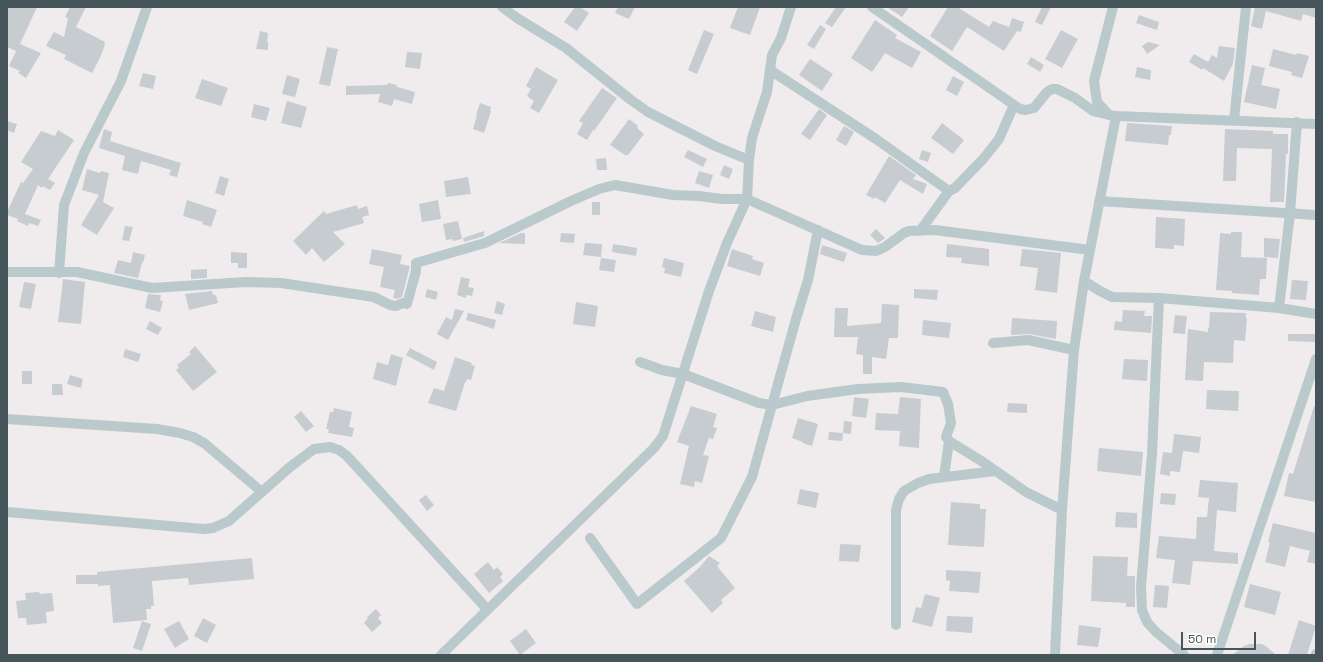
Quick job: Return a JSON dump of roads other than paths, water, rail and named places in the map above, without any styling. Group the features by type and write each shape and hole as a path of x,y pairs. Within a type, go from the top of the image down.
{"street":[{"path":"59,273 64,205 84,153 121,81 147,7"},
{"path":"502,7 566,48 648,112 715,146 749,160"},
{"path":"441,655 658,443 663,436 709,291 727,244 747,199 752,138 767,92 772,55 781,38 791,7"},
{"path":"872,7 1020,109 1026,110 1034,108 1047,92 1052,89 1058,89 1076,98 1093,111 1112,116 1297,122 1316,124"},
{"path":"1112,116 1097,102 1094,81 1114,7"},
{"path":"1234,120 1246,7"},
{"path":"770,70 876,139 949,191"},
{"path":"920,231 949,191 955,188 984,158 999,139 1014,105"},
{"path":"1056,655 1062,510 1074,350 1084,281 1100,201 1112,116"},
{"path":"1279,308 1290,212 1297,122"},
{"path":"7,272 77,272 152,288 246,282 281,282 374,297 396,306 402,303 407,304 416,271 416,263 485,243 571,201 599,189 615,185 673,195 722,199 747,199 862,250 876,251 886,247 904,233 909,231 935,230 1090,250"},
{"path":"1100,201 1290,212 1316,215"},
{"path":"590,538 637,604 721,538 752,478 808,280 818,230"},
{"path":"1084,281 1112,297 1159,298 1279,308 1316,314"},
{"path":"1159,298 1152,454 1141,587 1142,610 1147,622 1156,632 1184,655"},
{"path":"993,343 1028,340 1074,350"},
{"path":"1217,655 1316,359"},
{"path":"640,362 662,370 683,374 759,403 772,405 807,396 858,389 901,387 943,392 948,404 951,423 946,437 949,441 995,470 1026,492 1062,510"},
{"path":"7,419 157,429 180,433 193,437 204,444 262,492"},
{"path":"944,477 949,441"},
{"path":"7,512 204,529 213,528 229,521 290,467 314,449 330,447 339,450 347,456 487,610"},
{"path":"896,625 896,510 899,499 904,491 918,483 930,479 995,470"}]}
